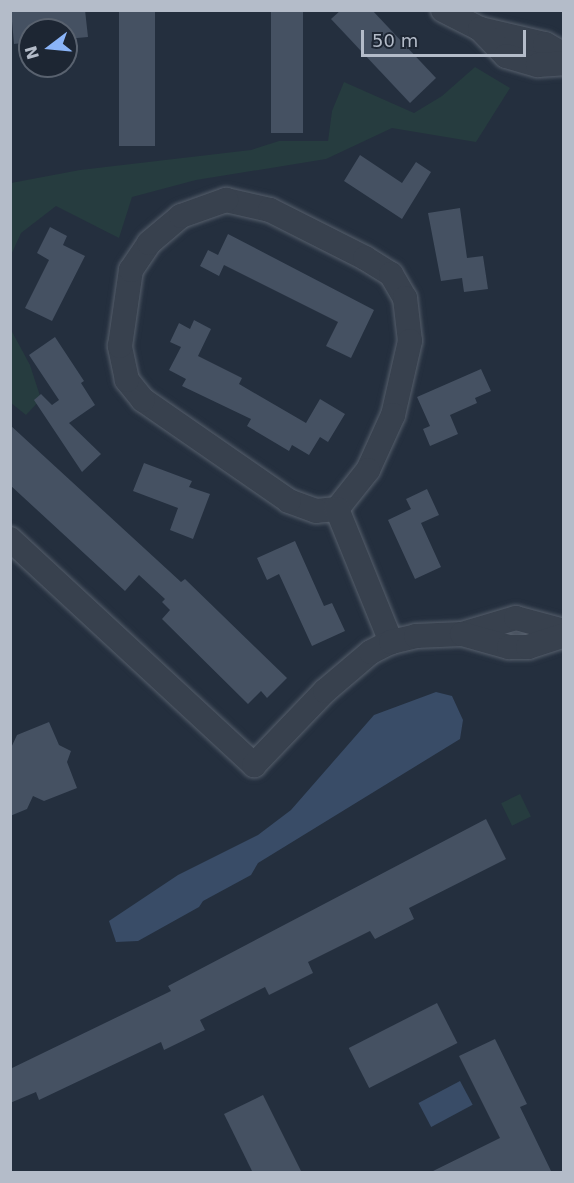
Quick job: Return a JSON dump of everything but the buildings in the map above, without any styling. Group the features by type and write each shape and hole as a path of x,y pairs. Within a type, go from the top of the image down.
{"street":[{"path":"443,10 480,29 545,44 564,55"},
{"path":"480,29 506,56 538,65 564,63"},
{"path":"226,200 270,210 391,274 405,298 410,341 393,415 368,470 337,509 316,511 289,501 143,400 127,380 120,346 131,270 149,243 181,216 226,200"},
{"path":"337,509 391,642"},
{"path":"10,539 254,765 325,691 371,652 391,642 416,636 462,634 516,618 564,633"}],"green space":[{"path":"475,67 510,88 476,142 392,128 326,159 196,180 132,197 119,238 56,206 21,233 11,255 11,183 80,170 251,150 279,141 328,141 332,111 344,82 414,113 442,96"},
{"path":"10,328 30,365 41,399 26,415 11,403"},
{"path":"520,794 531,816 512,826 501,803"}],"water":[{"path":"436,692 452,696 463,720 460,739 258,863 251,875 203,901 199,907 138,941 116,942 109,921 178,875 258,835 291,810 374,715"},
{"path":"460,1081 473,1105 431,1127 419,1103"}]}
